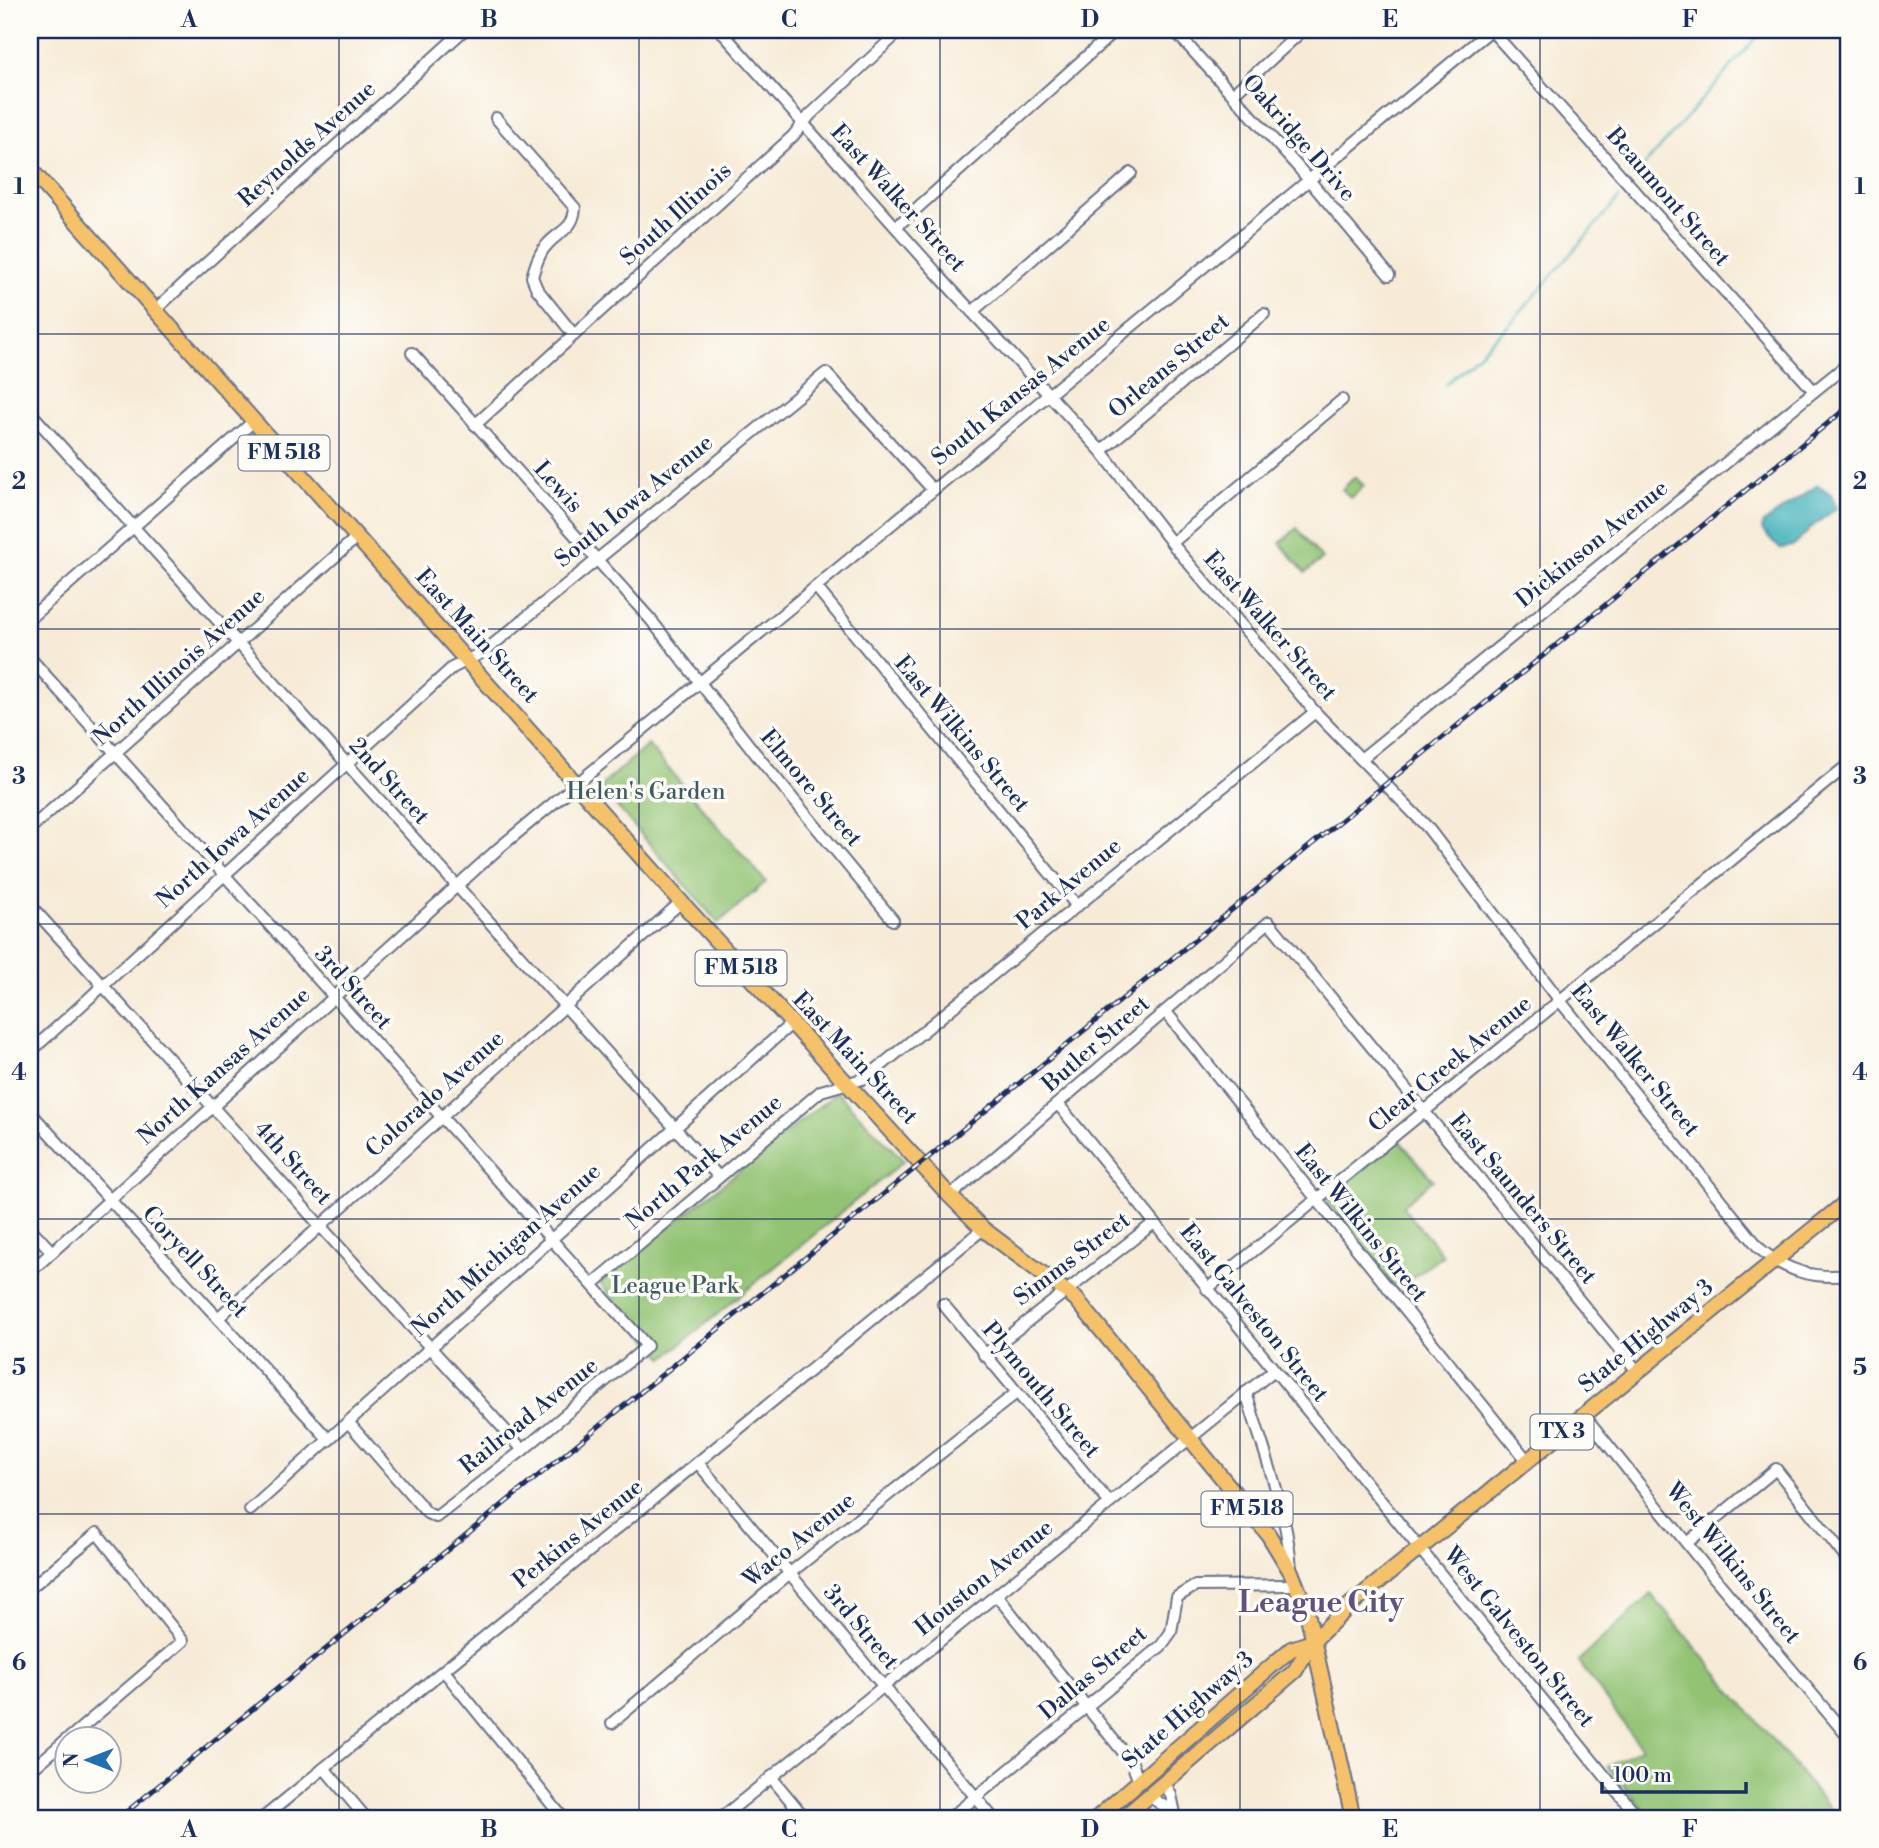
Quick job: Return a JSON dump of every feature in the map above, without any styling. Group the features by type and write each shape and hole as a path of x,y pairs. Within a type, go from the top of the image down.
{"main road":[{"name":"East Main Street","path":"30,169 681,902 950,1196 983,1229 1066,1289 1268,1534 1294,1578 1307,1612 1312,1643"},
{"name":"State Highway 3","path":"1123,1818 1295,1671 1312,1643 1350,1605 1849,1200"},
{"name":"State Highway 3","path":"1097,1818 1291,1649 1312,1643"},
{"name":"FM 518","path":"1312,1643 1353,1818"}],"street":[{"path":"30,34 35,30"},
{"name":"Reynolds Avenue","path":"156,309 464,30"},
{"name":"East Walker Street","path":"720,30 972,312 1101,451 1172,543 1315,712 1428,828 1561,1002 1760,1249 1774,1261"},
{"name":"South Illinois","path":"475,425 804,124 810,115 901,30"},
{"path":"897,227 1116,30"},
{"name":"Oakridge Drive","path":"1174,30 1311,182 1390,275"},
{"path":"1233,94 1303,30"},
{"name":"South Kansas Avenue","path":"576,783 1311,182 1491,30"},
{"name":"Beaumont Street","path":"1491,30 1814,391"},
{"path":"496,118 575,208 573,222 568,230 544,247 533,277 537,289 574,335"},
{"path":"972,312 1131,173"},
{"name":"Orleans Street","path":"1101,451 1264,314"},
{"name":"Lewis","path":"411,353 651,620 699,682"},
{"name":"Dickinson Avenue","path":"1361,759 1849,363"},
{"name":"South Iowa Avenue","path":"468,660 485,651 826,373 933,489"},
{"path":"1172,543 1342,400"},
{"name":"2nd Street","path":"30,412 719,1177"},
{"path":"30,618 255,420"},
{"name":"North Illinois Avenue","path":"30,829 357,537"},
{"name":"East Wilkins Street","path":"816,587 1077,906"},
{"name":"3rd Street","path":"30,658 647,1346"},
{"name":"North Iowa Avenue","path":"30,1052 222,874 452,668 468,660"},
{"name":"Elmore Street","path":"699,682 893,920"},
{"name":"Park Avenue","path":"848,1083 866,1078 1315,712"},
{"name":"Clear Creek Avenue","path":"1208,1289 1849,764"},
{"name":"North Kansas Avenue","path":"30,1272 332,997 576,783"},
{"name":"Colorado Avenue","path":"218,1318 681,902"},
{"name":"4th Street","path":"30,905 523,1450"},
{"name":"Butler Street","path":"950,1196 1269,922"},
{"name":"East Saunders Street","path":"1269,922 1638,1372"},
{"name":"East Wilkins Street","path":"1166,1012 1315,1201 1526,1460"},
{"name":"North Michigan Avenue","path":"250,1510 349,1423 673,1126 792,1023"},
{"name":"North Park Avenue","path":"593,1283 821,1091 848,1083"},
{"name":"East Galveston Street","path":"1058,1104 1419,1547"},
{"name":"Coryell Street","path":"30,1112 329,1440"},
{"name":"Simms Street","path":"984,1355 1154,1223"},
{"path":"30,1228 52,1252"},
{"name":"Perkins Avenue","path":"263,1818 921,1283 983,1229"},
{"path":"1774,1261 1815,1276 1849,1275"},
{"name":"Plymouth Street","path":"943,1304 1015,1394 1109,1502"},
{"name":"Railroad Avenue","path":"349,1423 427,1513 436,1517 523,1450 647,1346"},
{"name":"Houston Avenue","path":"721,1818 882,1686 998,1597 1109,1502 1273,1371"},
{"path":"1246,1392 1282,1507 1294,1578"},
{"name":"Waco Avenue","path":"612,1723 790,1573 1015,1394"},
{"name":"West Wilkins Street","path":"1584,1415 1849,1738"},
{"name":"3rd Street","path":"698,1462 993,1818"},
{"path":"1688,1542 1776,1469 1849,1562"},
{"path":"30,1587 97,1533 183,1641 83,1726"},
{"name":"West Galveston Street","path":"1419,1547 1640,1818"},
{"name":"Dallas Street","path":"950,1818 1161,1646 1171,1632 1177,1597 1195,1586 1294,1578"},
{"path":"998,1597 1132,1763 1139,1782"},
{"path":"444,1671 563,1818"},
{"path":"30,1771 52,1753"},
{"path":"1132,1763 1152,1772"},
{"path":"324,1768 366,1818"},
{"path":"771,1777 805,1818"},
{"path":"1165,1783 1171,1795 1175,1815"},
{"path":"1149,1796 1175,1815"}],"green space":[{"path":"1355,477 1364,486 1351,498 1342,489"},
{"path":"1297,528 1322,559 1305,573 1280,543"},
{"name":"Helen's Garden","path":"648,745 766,882 718,923 600,787"},
{"name":"League Park","path":"837,1092 904,1161 664,1358 600,1283"},
{"path":"1399,1140 1433,1180 1402,1206 1443,1255 1396,1290 1326,1199"},
{"path":"1651,1594 1838,1818 1651,1818 1608,1767 1641,1748 1578,1661"}],"water":[{"path":"1818,485 1831,494 1837,508 1814,525 1795,545 1780,549 1762,530 1763,523"}],"waterway":[{"path":"1637,174 1763,30"},
{"path":"1445,385 1509,325 1619,198"}],"railway":[{"path":"119,1818 1849,406"}],"district":[{"name":"League City","path":"1321,1603"}]}
